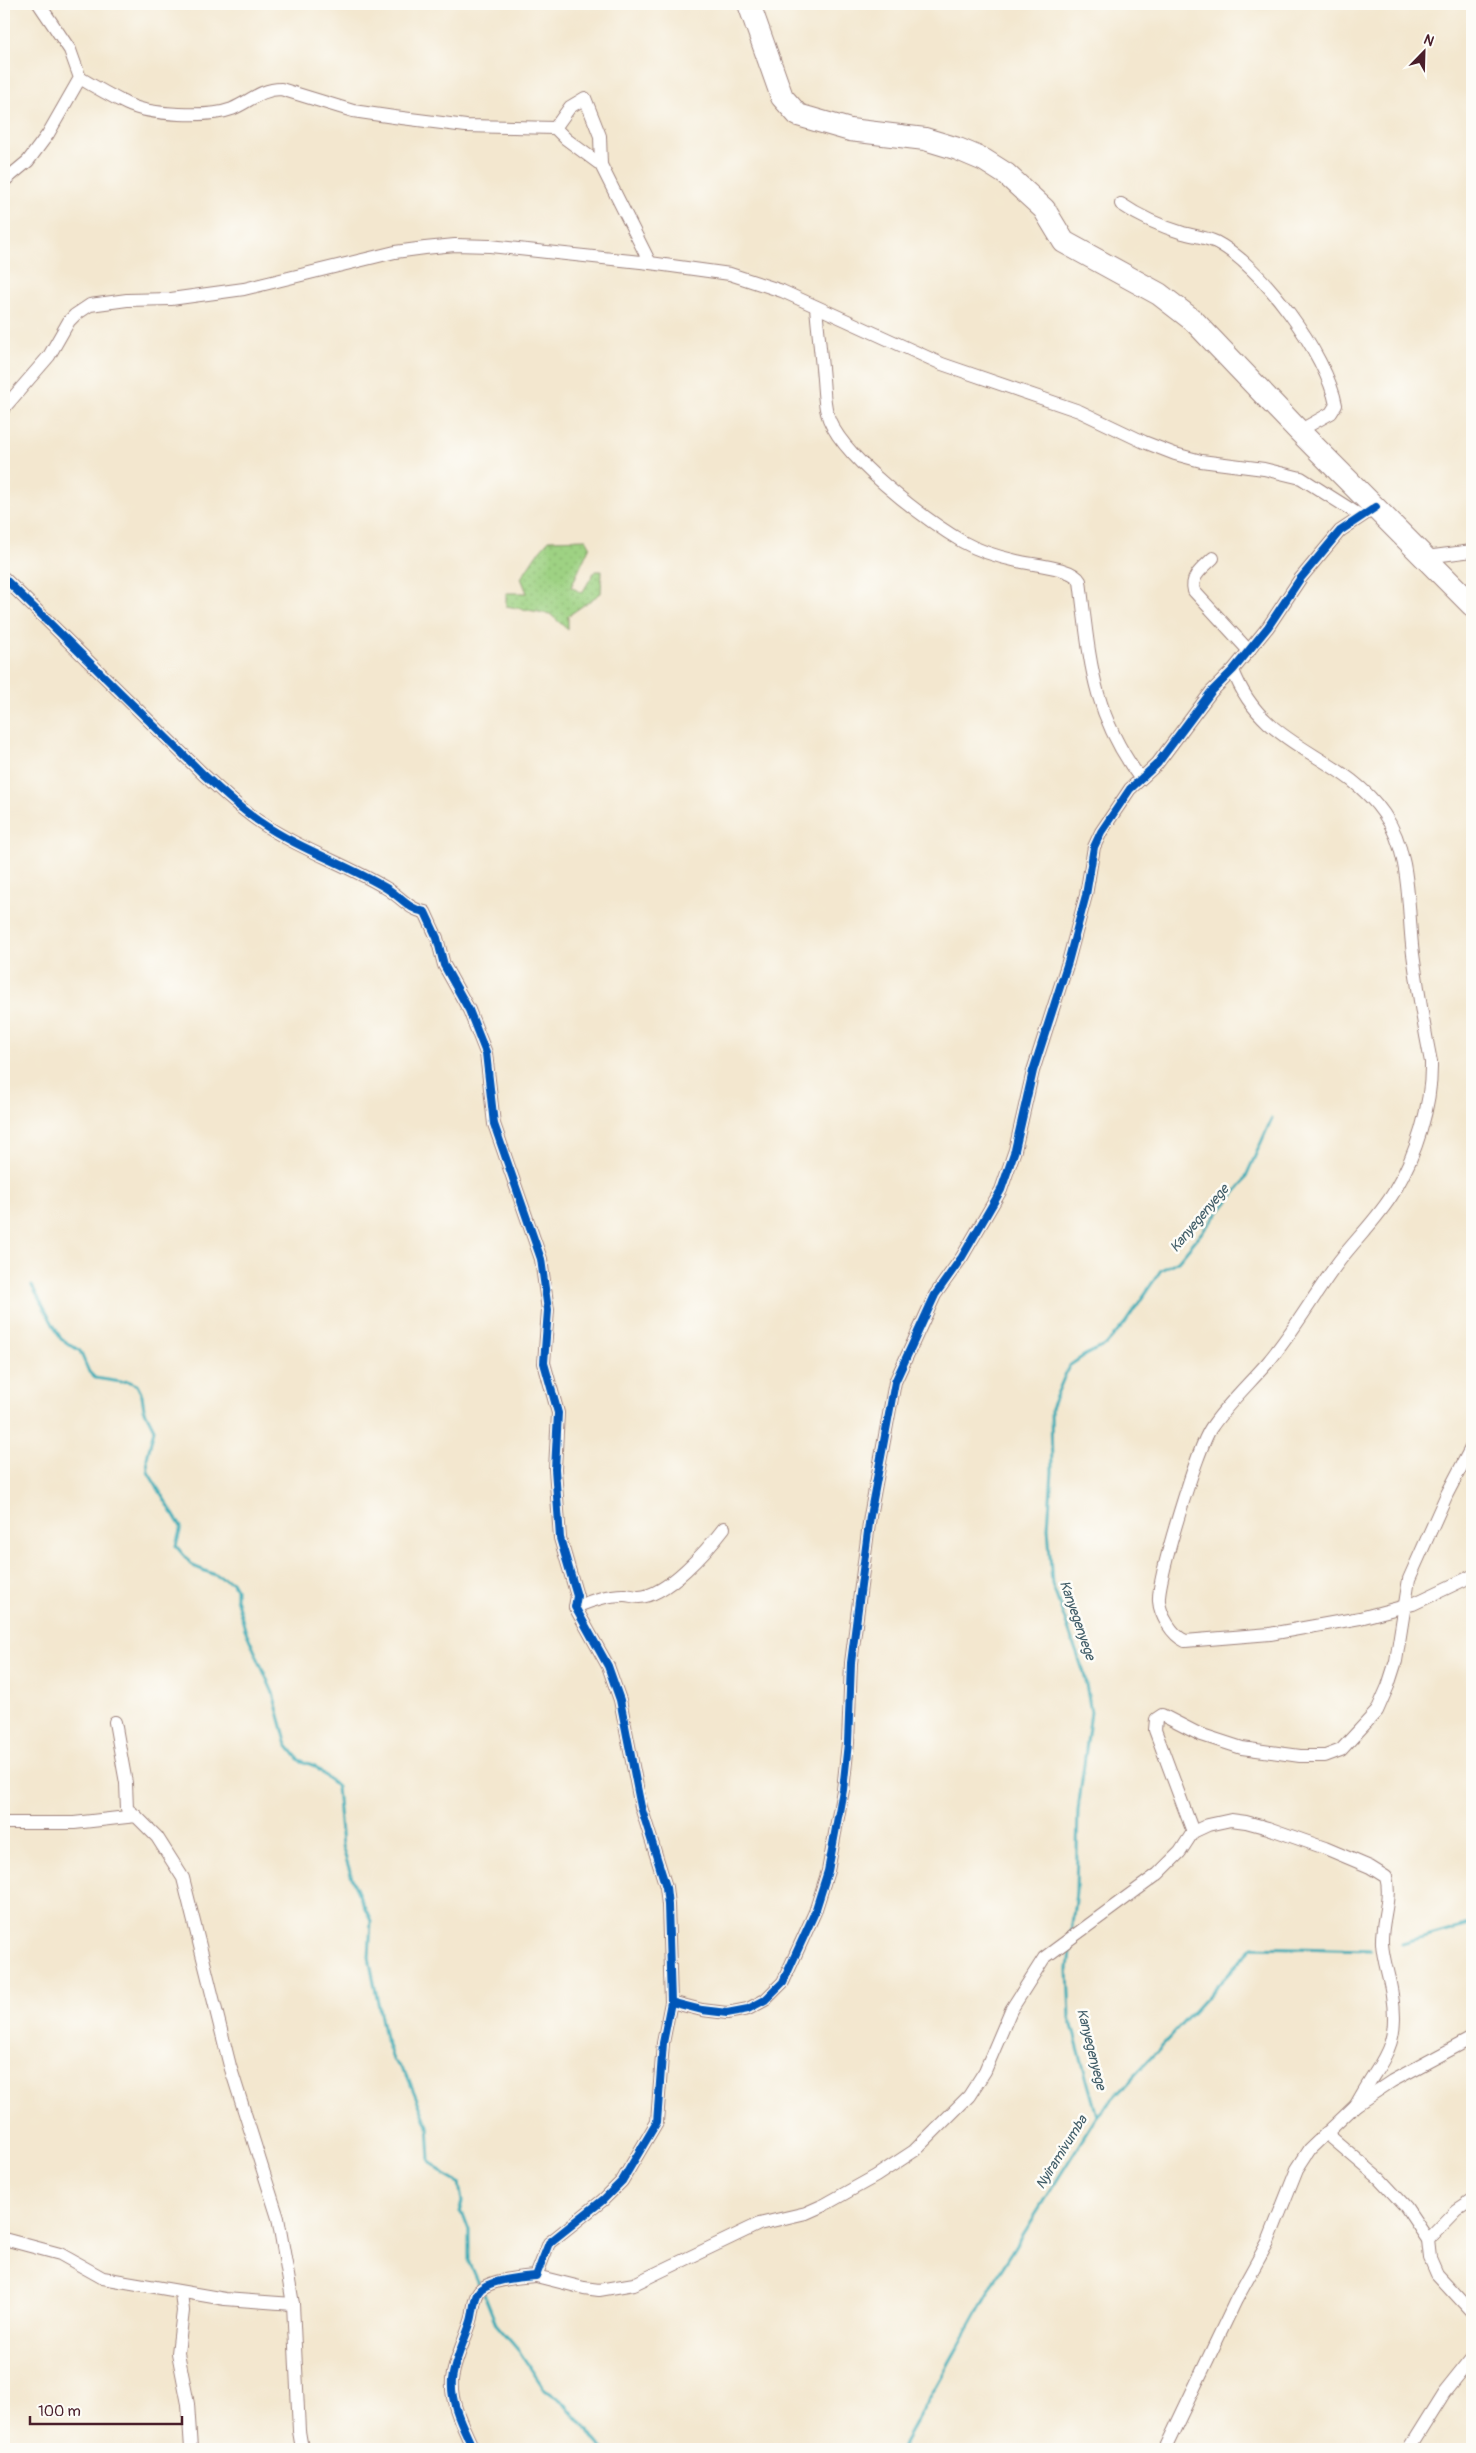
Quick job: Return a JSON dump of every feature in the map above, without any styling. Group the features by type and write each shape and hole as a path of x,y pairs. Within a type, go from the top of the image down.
{"highway":[{"path":"749,4 782,97 798,115 850,130 925,139 958,149 984,160 1006,174 1044,209 1064,242 1160,294 1194,321 1298,431 1368,512 1426,557 1472,605"}],"street":[{"path":"39,4 70,50 80,78 136,107 195,116 232,108 270,89 281,89 353,111 394,117 492,128 555,128 566,139 601,165"},
{"path":"4,181 28,161 48,134 80,78"},
{"path":"555,128 570,107 585,98 600,136 601,165 650,263"},
{"path":"1121,204 1144,218 1215,242 1234,253 1264,283 1289,313 1317,355 1329,381 1336,405 1331,412 1298,431"},
{"path":"4,408 49,356 75,315 96,304 128,300 171,300 244,289 395,252 455,245 490,246 650,263 730,274 782,291 942,364 1079,411 1175,454 1201,461 1264,469 1301,478 1368,512 1340,531 1316,560 1249,651 1211,692 1157,764 1140,778 1111,817 1094,847 1086,895 1068,962 1034,1071 1015,1150 1001,1190 962,1257 935,1296 895,1382 870,1516 851,1663 848,1743 843,1790 828,1871 815,1912 782,1982 765,2000 748,2009 727,2013 702,2010 671,2002"},
{"path":"816,307 827,413 843,443 861,463 913,507 964,542 993,554 1068,571 1078,576 1090,665 1099,700 1115,742 1140,778"},
{"path":"1426,557 1472,552"},
{"path":"1213,558 1195,577 1193,582 1194,591 1249,651"},
{"path":"4,578 204,776 239,806 261,823 288,839 389,889 416,911 425,912 437,938 444,965 472,1017 486,1053 494,1124 541,1259 548,1310 544,1363 558,1413 555,1469 560,1538 577,1596 575,1607 608,1666 620,1700 641,1807 666,1887 671,2002 663,2044 657,2122 622,2181 603,2200 549,2243 536,2276"},
{"path":"1233,670 1247,700 1260,717 1289,741 1334,766 1374,801 1391,824 1398,840 1409,899 1413,954 1432,1062 1432,1078 1422,1126 1413,1151 1388,1203 1339,1262 1278,1348 1241,1390 1206,1436 1161,1578 1160,1608 1176,1634 1185,1641 1194,1642 1270,1634 1352,1620 1404,1607 1472,1576"},
{"path":"1193,1832 1155,1730 1156,1719 1162,1715 1198,1734 1242,1748 1300,1756 1324,1756 1341,1750 1377,1711 1388,1686 1396,1661 1409,1579 1421,1548 1472,1446"},
{"path":"575,1607 600,1598 624,1595 640,1597 660,1591 704,1555 724,1528"},
{"path":"115,1722 126,1783 127,1809 157,1837 183,1878 186,1887 230,2066 278,2218 293,2304 299,2431 302,2449"},
{"path":"4,1823 74,1823 136,1816"},
{"path":"473,2449 454,2404 452,2387 454,2370 474,2310 476,2296 484,2287 496,2281 508,2282 518,2278 536,2276 599,2290 634,2284 759,2224 806,2213 824,2205 876,2176 914,2151 969,2096 977,2084 1010,2010 1044,1958 1158,1874 1180,1852 1193,1832 1220,1821 1246,1822 1325,1848 1370,1867 1386,1878 1388,1890 1382,1943 1393,1997 1394,2032 1383,2061 1356,2105"},
{"path":"1165,2449 1236,2300 1268,2242 1297,2169 1310,2149 1356,2105 1392,2081 1472,2038"},
{"path":"1326,2133 1379,2178 1418,2221 1428,2240 1430,2258 1437,2274 1472,2312"},
{"path":"1428,2240 1457,2210 1472,2200"},
{"path":"4,2240 60,2254 103,2278 225,2300 293,2304"},
{"path":"181,2292 184,2311 178,2353 188,2404 191,2449"},
{"path":"1410,2449 1444,2393 1472,2358"}],"green space":[{"path":"586,539 590,546 571,587 582,593 595,571 602,571 601,593 568,616 568,630 550,614 506,606 506,593 527,593 521,578 536,555 549,540"}],"waterway":[{"name":"Kanyegenyege","path":"1071,1934 1076,1891 1078,1810 1091,1712 1084,1673 1052,1584 1048,1527 1052,1472 1051,1408 1069,1366 1085,1355 1106,1345 1125,1323 1161,1270 1178,1261 1243,1183 1272,1118"},
{"path":"32,1286 61,1339 80,1351 89,1372 95,1378 121,1382 128,1381 137,1385 142,1395 144,1409 154,1429 147,1458 148,1472 181,1527 176,1546 193,1566 232,1582 236,1589 236,1598 245,1629 273,1693 287,1745 299,1760 315,1766 337,1787 342,1846 354,1884 371,1921 369,1957 385,2038 394,2061 407,2075 428,2126 430,2161 445,2175 459,2183 462,2202 459,2212 463,2214 469,2230 469,2263 479,2286"},
{"name":"Nyiramivumba","path":"1402,1944 1472,1924"},
{"name":"Kanyegenyege","path":"1071,1942 1068,1969 1070,2018 1097,2116"},
{"name":"Nyiramivumba","path":"901,2449 1001,2270 1097,2116 1253,1947 1370,1950"},
{"path":"484,2294 496,2324 519,2351 545,2390 566,2405 603,2449"}],"cycle path":[{"path":"671,2002 702,2010 727,2013 748,2009 765,2000 783,1982 815,1912 828,1871 843,1790 848,1743 851,1663 870,1516 895,1382 935,1295 962,1257 1001,1190 1015,1150 1033,1071 1068,962 1086,895 1094,847 1101,832 1130,789 1157,764 1211,692 1233,670 1268,627 1300,579 1340,531 1376,507"},
{"path":"4,578 231,800 275,832 371,879 391,891 414,909 425,912 437,938 444,965 469,1010 486,1053 494,1124 541,1259 548,1310 544,1363 558,1413 555,1469 560,1538 577,1596 575,1607 608,1666 620,1700 641,1807 666,1887 671,2002 663,2043 657,2122 622,2181 603,2200 549,2243 536,2276 492,2283 481,2289 476,2296 471,2321 457,2358 452,2380 455,2407 473,2449"}]}
